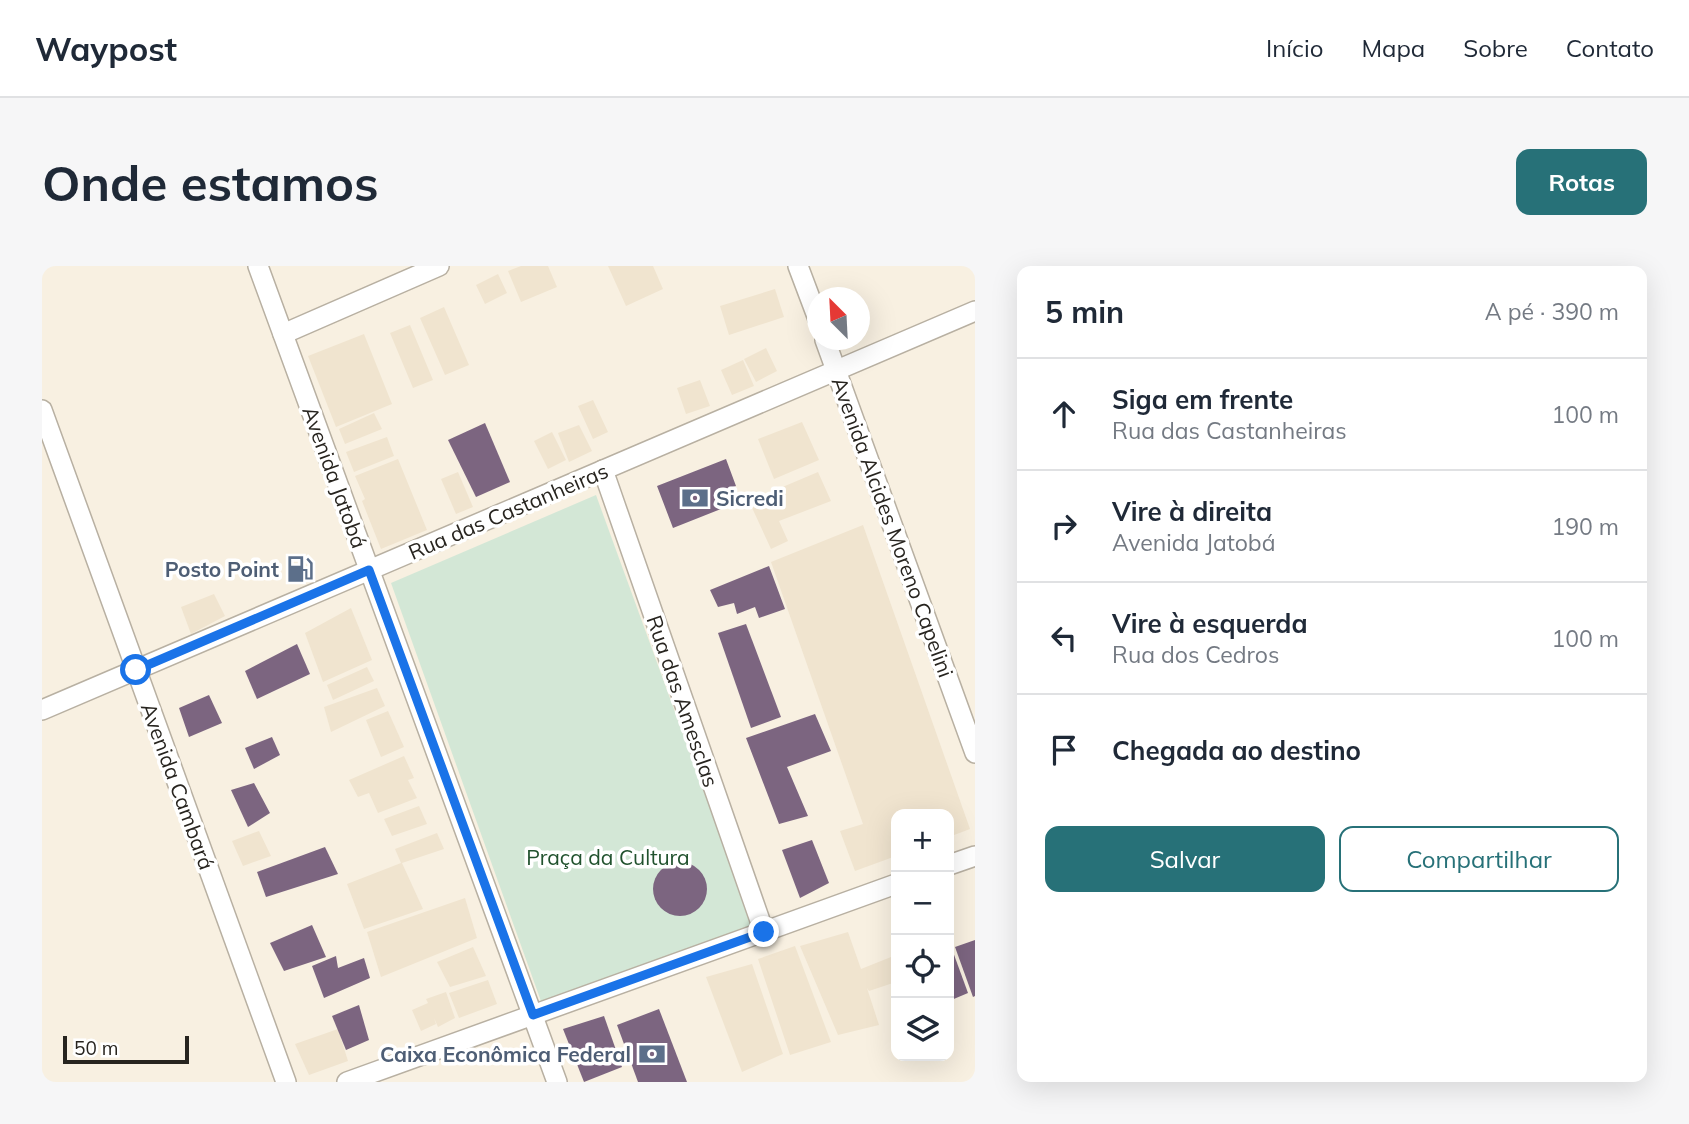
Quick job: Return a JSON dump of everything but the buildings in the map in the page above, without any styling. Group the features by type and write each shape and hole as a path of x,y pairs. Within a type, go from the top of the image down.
{"street":[{"name":"Avenida Jatobá","path":"258,266 557,1082"},
{"path":"283,334 439,266"},
{"path":"798,266 807,291"},
{"name":"Rua das Castanheiras","path":"42,710 975,311"},
{"name":"Avenida Alcides Moreno Capelini","path":"829,350 975,753"},
{"name":"Avenida Cambará","path":"42,410 286,1082"},
{"name":"Rua das Amesclas","path":"603,470 764,932"},
{"path":"954,863 975,856"},
{"path":"347,1082 891,886"}],"shaded area":[{"path":"521,266 548,266 557,287 521,302 508,271"},
{"path":"608,266 653,266 663,289 626,306"},
{"path":"498,274 507,293 485,304 476,285"},
{"path":"775,289 784,317 729,335 720,306"},
{"path":"444,307 469,365 445,375 420,318"},
{"path":"410,325 433,380 413,388 390,333"},
{"path":"364,334 392,404 336,427 308,356"},
{"path":"766,348 777,371 756,382 744,359"},
{"path":"743,360 754,386 732,395 721,370"},
{"path":"700,380 710,406 686,414 677,388"},
{"path":"593,400 608,432 593,439 578,406"},
{"path":"374,413 382,429 345,444 339,429"},
{"path":"802,422 819,460 774,479 758,439"},
{"path":"579,425 592,451 569,462 558,433"},
{"path":"552,432 566,460 548,469 534,441"},
{"path":"387,437 394,456 354,472 346,452"},
{"path":"398,459 427,530 381,549 355,476"},
{"path":"458,472 473,507 456,514 441,479"},
{"path":"818,472 831,501 779,521 788,541 771,549 748,499"},
{"path":"863,525 970,829 954,835 954,809 891,809 891,858 855,871 840,831 863,824 771,562"},
{"path":"214,594 225,616 191,634 181,607"},
{"path":"351,608 372,660 323,682 305,633"},
{"path":"367,667 374,681 333,700 327,685"},
{"path":"377,688 385,706 331,732 324,707"},
{"path":"388,711 404,747 381,757 366,720"},
{"path":"404,756 414,778 408,780 417,798 378,813 369,793 358,797 349,780"},
{"path":"419,806 427,824 392,836 384,819"},
{"path":"259,831 271,856 243,866 232,841"},
{"path":"437,833 444,849 402,863 423,909 364,929 347,884 401,863 395,849"},
{"path":"465,898 477,938 381,977 367,932"},
{"path":"848,932 861,969 891,957 891,984 869,991 867,988 879,1025 838,1035 800,946"},
{"path":"795,946 831,1042 790,1055 758,959"},
{"path":"473,947 486,976 450,987 437,962"},
{"path":"752,964 783,1054 742,1072 706,977"},
{"path":"488,980 497,1004 459,1018 449,993"},
{"path":"446,992 455,1018 438,1027 434,1018 436,1024 421,1031 412,1010 428,1003 426,999"},
{"path":"338,1029 348,1061 309,1075 295,1044"}],"green space":[{"name":"Praça da Cultura","path":"596,495 754,929 542,1004 391,583"}],"place":[{"name":"Sicredi","path":"695,498"},
{"name":"Posto Point","path":"300,569"},
{"name":"Caixa Econômica Federal","path":"652,1054"}],"route":[{"path":"136,670 369,570 533,1015 764,932"}]}
